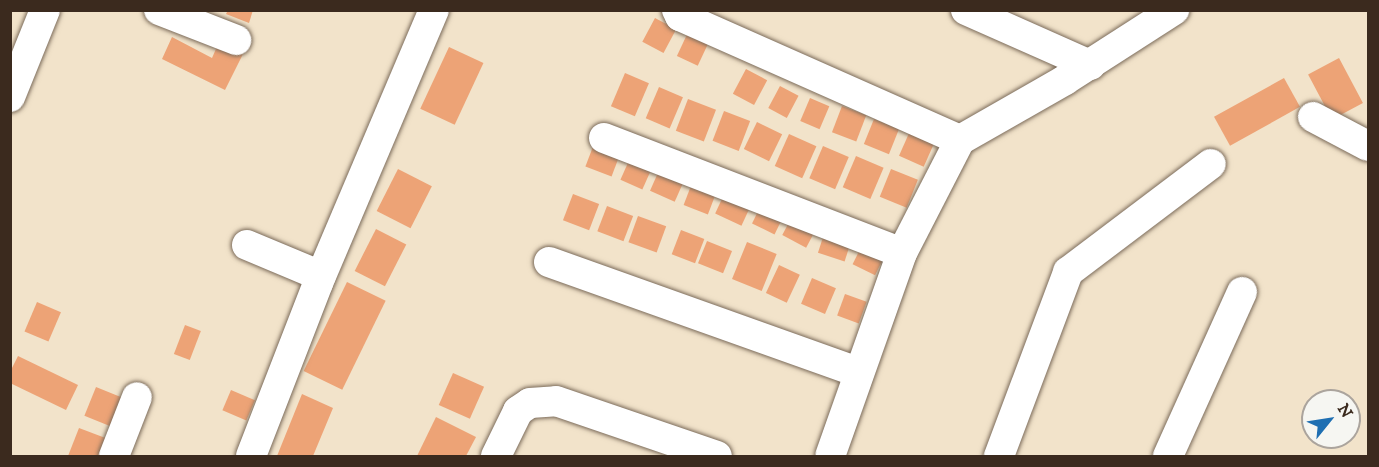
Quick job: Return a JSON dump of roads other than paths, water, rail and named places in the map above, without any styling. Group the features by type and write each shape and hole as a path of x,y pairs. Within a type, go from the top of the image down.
{"street":[{"path":"10,97 45,10"},
{"path":"159,10 236,40"},
{"path":"251,456 321,276 434,10"},
{"path":"677,10 680,16 960,140"},
{"path":"966,10 1090,65"},
{"path":"830,456 902,253 960,140 1090,65 1174,10"},
{"path":"1313,117 1368,146"},
{"path":"604,138 902,253"},
{"path":"999,456 1068,272 1211,164"},
{"path":"247,245 321,276"},
{"path":"549,262 858,372"},
{"path":"1168,456 1242,292"},
{"path":"114,456 137,397"},
{"path":"496,456 518,411 530,403 556,401 717,456"}]}
